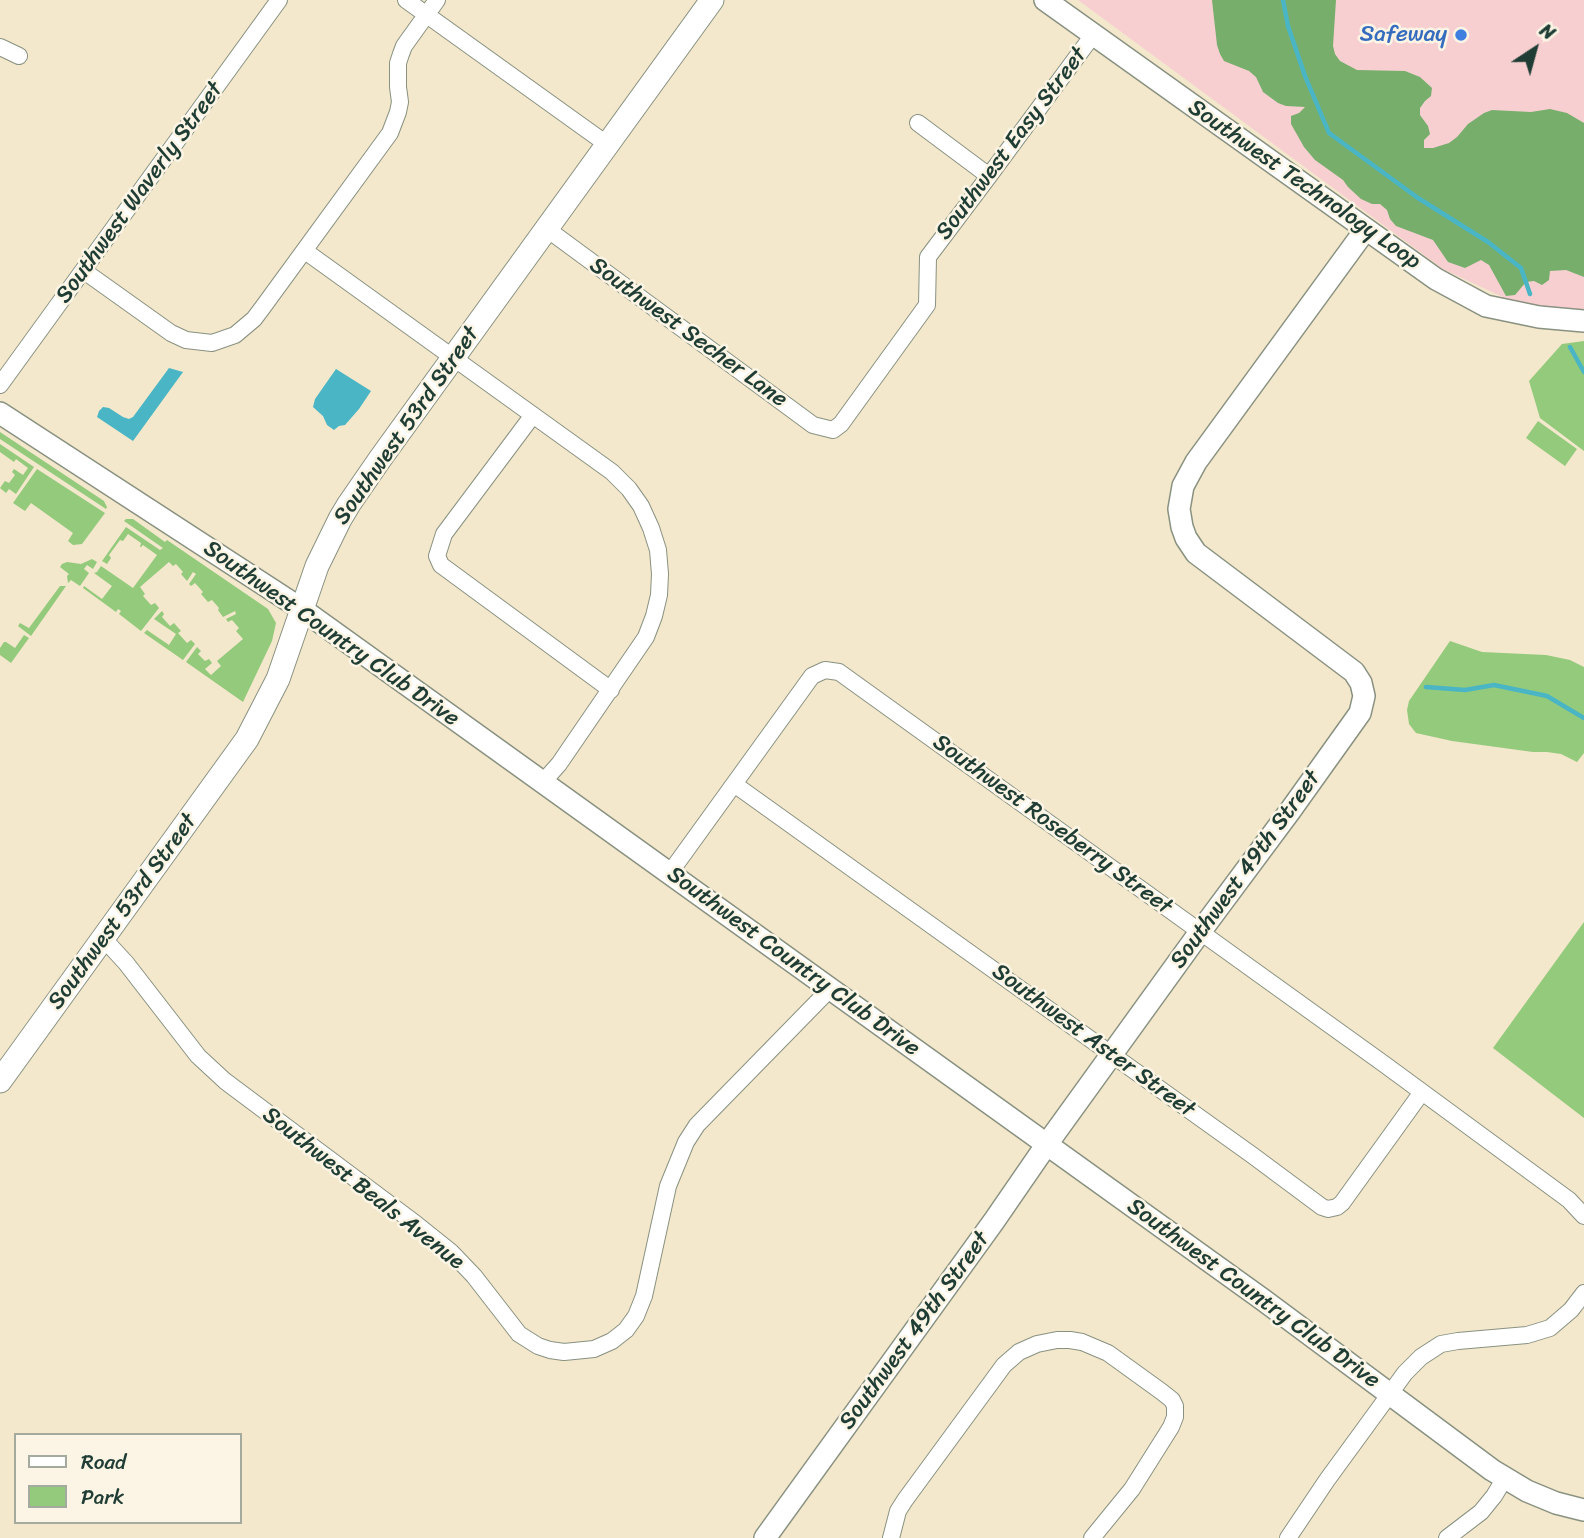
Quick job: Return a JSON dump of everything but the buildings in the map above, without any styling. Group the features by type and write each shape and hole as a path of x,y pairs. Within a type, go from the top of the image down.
{"main road":[{"name":"Southwest 53rd Street","path":"0,1081 247,738 278,679 317,566 340,519 380,459 712,0"}],"street":[{"name":"Southwest Waverly Street","path":"0,385 279,0"},
{"path":"406,0 608,145"},
{"path":"84,271 171,333 186,340 212,342 236,335 263,307 390,133 400,102 398,63 404,46 437,0"},
{"name":"Southwest Technology Loop","path":"1045,0 1436,279 1486,306 1539,317 1584,321"},
{"name":"Southwest Easy Street","path":"833,430 841,424 927,305 928,257 1093,35"},
{"path":"0,47 19,56"},
{"path":"918,122 989,176"},
{"name":"Southwest Secher Lane","path":"547,229 813,425 833,430"},
{"name":"Southwest 49th Street","path":"765,1538 1354,722 1363,705 1361,683 1354,672 1196,553 1186,538 1179,509 1183,486 1196,461 1366,229"},
{"path":"305,251 612,472 629,489 651,527 658,550 660,574 659,595 646,638 559,764 543,782"},
{"name":"Southwest Country Club Drive","path":"0,413 303,610 1262,1299 1505,1478 1556,1503 1584,1510"},
{"path":"533,415 444,534 437,556 441,565 611,690"},
{"name":"Southwest Roseberry Street","path":"669,874 812,676 825,670 839,672 1422,1092 1569,1200 1584,1216"},
{"name":"Southwest Aster Street","path":"734,784 1322,1207 1328,1209 1342,1203 1422,1092"},
{"name":"Southwest Beals Avenue","path":"103,938 198,1056 225,1081 451,1252 474,1276 519,1334 538,1346 564,1352 594,1349 612,1341 626,1330 636,1316 644,1296 668,1186 686,1142 697,1125 830,989"},
{"path":"1288,1538 1405,1373 1421,1357 1441,1343 1527,1335 1549,1328 1572,1310 1584,1293"},
{"path":"891,1538 898,1511 905,1500 1004,1365 1019,1352 1037,1344 1070,1340 1108,1353 1172,1400 1174,1406 1175,1417 1171,1426 1136,1483 1092,1538"},
{"path":"1447,1538 1481,1512 1505,1478"}],"shaded area":[{"path":"1078,0 1584,0 1584,309 1556,309 1511,301 1443,269"}],"green space":[{"path":"1212,0 1336,0 1333,46 1340,61 1357,70 1405,71 1420,77 1432,88 1431,96 1420,108 1420,115 1430,134 1424,140 1424,148 1449,143 1468,124 1492,110 1531,112 1550,109 1567,113 1584,123 1584,277 1566,270 1550,271 1549,280 1542,285 1534,281 1526,282 1515,295 1506,296 1489,265 1481,260 1465,268 1448,262 1433,240 1396,226 1387,210 1380,204 1361,199 1343,180 1315,160 1304,147 1291,124 1291,116 1305,107 1278,103 1263,92 1256,77 1249,71 1224,61 1217,45"},
{"path":"1584,341 1584,451 1540,418 1529,381 1562,344"},
{"path":"1538,421 1577,449 1565,466 1526,438"},
{"path":"0,432 104,501 106,509 0,439"},
{"path":"0,444 34,467 16,494 9,489 6,493 0,488 5,481 9,483 15,475 12,472 14,469 23,475 28,468 0,452"},
{"path":"37,469 105,513 82,544 73,545 68,541 73,533 31,503 25,511 13,503"},
{"path":"133,519 165,542 167,540 268,609 276,623 272,641 243,702 186,662 197,647 201,651 198,654 205,661 209,659 212,663 205,669 211,675 221,666 217,661 243,639 236,631 239,628 232,620 228,622 226,619 236,614 235,611 223,617 219,608 212,600 208,602 195,583 191,586 189,584 196,574 193,572 187,581 176,564 173,566 169,562 140,587 145,594 143,596 151,605 155,603 159,608 141,631 119,614 121,611 118,609 116,612 83,588 84,586 102,599 112,586 94,573 101,566 133,588 157,555 143,545 140,547 141,543 128,534 109,555 111,558 107,564 102,561 126,527 160,550 163,548 124,521"},
{"path":"92,559 97,562 93,569 87,565 84,569 89,573 80,586 71,580 68,583 69,574 60,567 62,564 81,564"},
{"path":"60,586 66,586 31,636 18,626 20,623 29,628"},
{"path":"162,611 162,617 170,626 174,623 187,643 191,640 195,644 183,660 144,633 147,630 169,645 176,634 154,619"},
{"path":"24,635 29,638 11,663 0,655 4,642 15,648"},
{"path":"1450,641 1482,652 1546,655 1570,660 1584,667 1584,753 1577,762 1561,754 1452,741 1416,733 1409,724 1409,701"},
{"path":"1584,922 1584,1118 1493,1048"}],"water":[{"path":"169,368 183,372 133,441 97,417 103,407 129,419 133,417"},
{"path":"336,369 371,391 345,425 334,430 313,407 315,399"}],"waterway":[{"path":"1283,0 1288,26 1305,76 1329,133 1418,198 1488,242 1521,268 1530,294"},
{"path":"1570,347 1584,372"},
{"path":"1426,687 1465,690 1494,685 1547,696 1584,718"}],"place":[{"name":"Safeway","path":"1461,35"}]}
